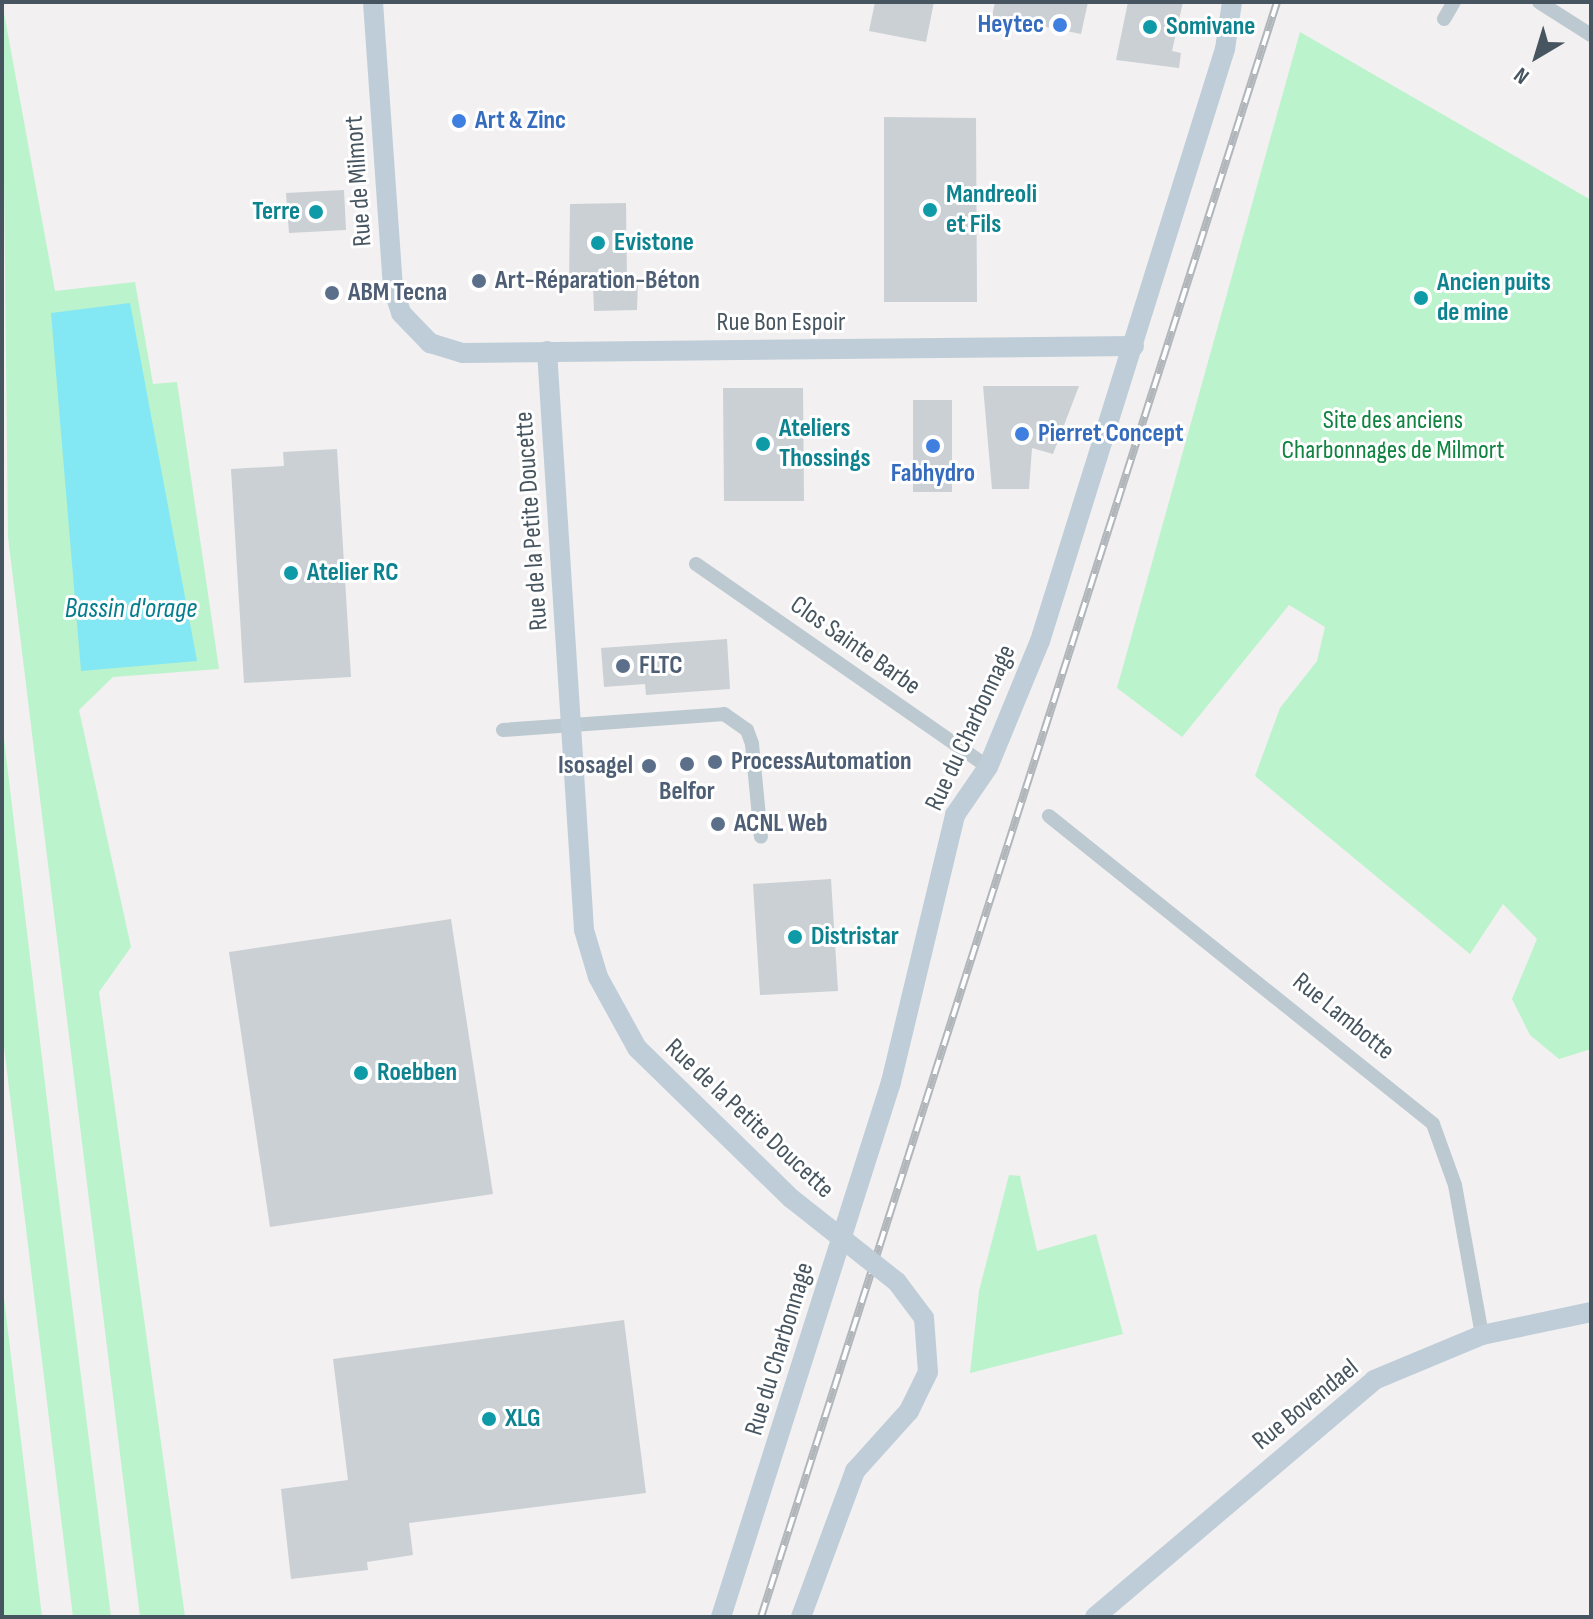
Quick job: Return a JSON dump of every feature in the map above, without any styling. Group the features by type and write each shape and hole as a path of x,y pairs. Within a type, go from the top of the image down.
{"street":[{"name":"Rue de Milmort","path":"373,2 393,288 401,313 430,343"},
{"name":"Rue du Charbonnage","path":"721,1617 891,1082 955,815 988,767 1040,641 1225,49 1232,2"},
{"path":"1444,19 1454,2"},
{"path":"1539,2 1591,35"},
{"name":"Rue Bon Espoir","path":"430,343 463,353 1134,346"},
{"name":"Rue de la Petite Doucette","path":"547,351 581,902 598,977 661,1076 792,1199 897,1282 924,1318 928,1372 909,1411 855,1471 801,1617"},
{"name":"Clos Sainte Barbe","path":"696,564 988,767"},
{"path":"503,730 724,714 747,730 752,744 761,837"},
{"name":"Rue Lambotte","path":"1049,816 1433,1124 1455,1185 1482,1335"},
{"name":"Rue Bovendael","path":"1095,1617 1374,1380 1482,1335 1591,1312"}],"green space":[{"path":"2,2 55,291 135,282 153,384 177,382 219,669 113,677 79,710 131,947 99,992 185,1617 140,1617 8,537"},
{"name":"Site des anciens Charbonnages de Milmort","path":"1300,32 1591,200 1591,1049 1559,1059 1530,1035 1512,999 1537,939 1503,904 1470,954 1255,776 1280,708 1317,661 1325,627 1289,605 1182,737 1117,688"},
{"path":"2,722 111,1617 73,1617 2,1030"},
{"path":"1009,1175 1020,1176 1037,1251 1096,1234 1123,1334 970,1373 979,1291"},
{"path":"2,1281 34,1550 42,1617 2,1617"}],"water":[{"name":"Bassin d'orage","path":"130,303 197,661 81,671 51,313"}],"building":[{"path":"875,2 934,2 926,42 869,31"},
{"name":"Heytec","path":"995,2 1088,2 1081,34 992,16"},
{"name":"Somivane","path":"1128,2 1183,2 1172,51 1181,53 1179,68 1116,60"},
{"name":"Mandreoli et Fils","path":"884,117 976,118 977,302 884,302"},
{"name":"Terre","path":"344,190 346,230 289,233 286,193"},
{"name":"Evistone","path":"626,203 627,282 638,282 637,310 594,311 593,285 569,285 570,204"},
{"name":"Pierret Concept","path":"983,386 1079,386 1053,454 1032,448 1029,489 992,489"},
{"name":"Ateliers Thossings","path":"723,388 803,388 804,501 724,501"},
{"name":"Fabhydro","path":"913,400 952,400 952,492 913,492"},
{"name":"Atelier RC","path":"337,449 351,677 244,683 231,469 284,466 283,452"},
{"path":"727,639 730,689 646,695 645,684 604,687 601,648"},
{"name":"Distristar","path":"831,879 838,991 760,995 753,884"},
{"name":"Roebben","path":"451,919 493,1194 270,1227 229,952"},
{"name":"XLG","path":"624,1320 646,1493 409,1523 413,1555 367,1562 368,1570 291,1579 281,1489 348,1480 333,1359"}],"railway":[{"path":"761,1617 1277,2"}],"place":[{"name":"Heytec","path":"1060,25"},
{"name":"Somivane","path":"1150,27"},
{"name":"Art & Zinc","path":"459,121"},
{"name":"Mandreoli et Fils","path":"930,210"},
{"name":"Terre","path":"316,212"},
{"name":"Evistone","path":"598,243"},
{"name":"Art-Réparation-Béton","path":"479,281"},
{"name":"ABM Tecna","path":"332,293"},
{"name":"Ancien puits de mine","path":"1421,298"},
{"name":"Pierret Concept","path":"1022,434"},
{"name":"Ateliers Thossings","path":"763,444"},
{"name":"Fabhydro","path":"933,446"},
{"name":"Atelier RC","path":"291,573"},
{"name":"FLTC","path":"623,666"},
{"name":"ProcessAutomation","path":"715,762"},
{"name":"Belfor","path":"687,764"},
{"name":"Isosagel","path":"649,766"},
{"name":"ACNL Web","path":"718,824"},
{"name":"Distristar","path":"795,937"},
{"name":"Roebben","path":"361,1073"},
{"name":"XLG","path":"489,1419"}]}
